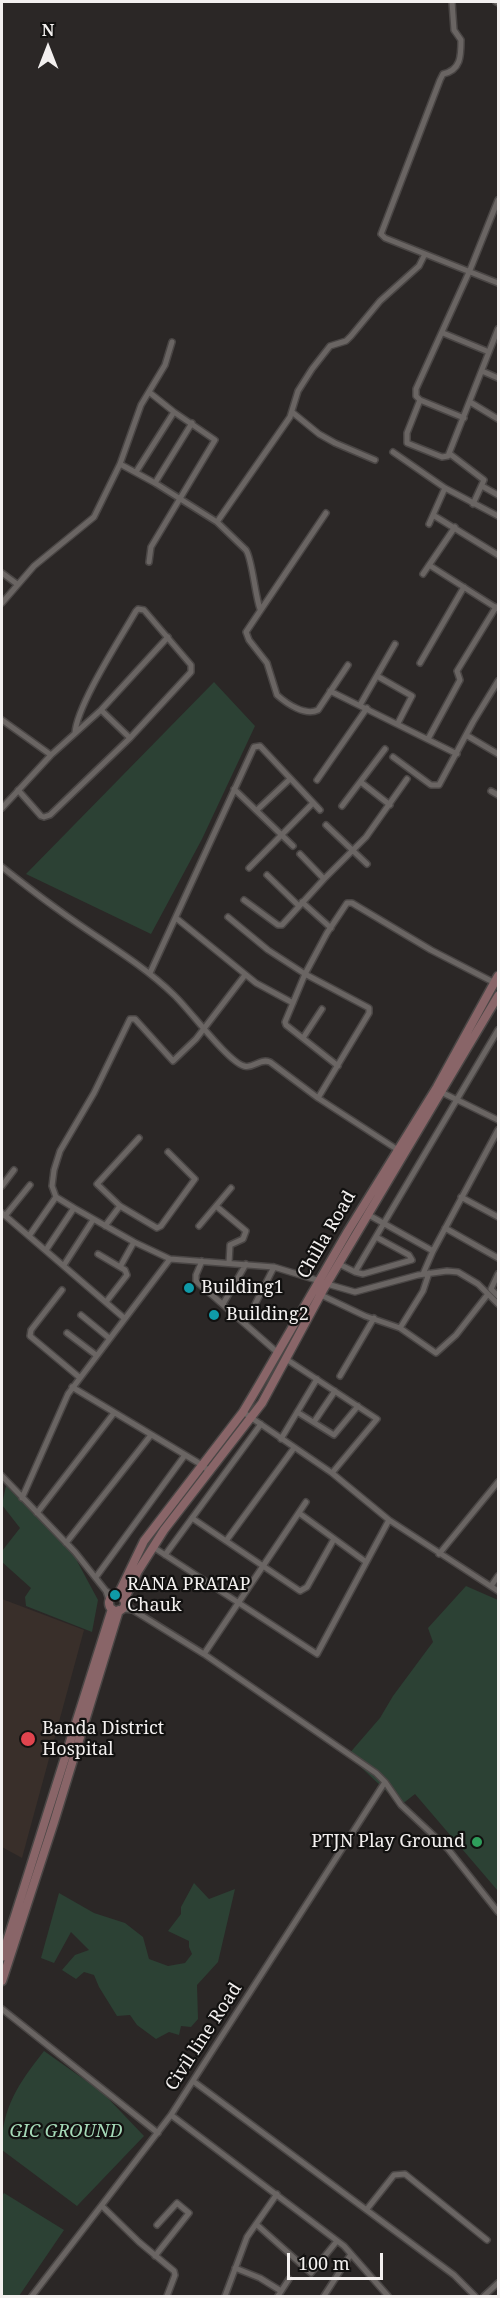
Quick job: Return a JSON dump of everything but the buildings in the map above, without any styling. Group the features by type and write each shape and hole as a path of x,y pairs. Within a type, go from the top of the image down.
{"main road":[{"name":"Chilla Road","path":"116,1601 144,1541 243,1412 282,1356 398,1150 412,1135 439,1091 496,979"},
{"path":"439,1091 498,996"},
{"path":"2,1981 116,1601 164,1530 252,1418 282,1356 321,1295 323,1283 339,1263 365,1212 412,1135"},
{"path":"2,1957 69,1758"}],"street":[{"path":"452,2 454,30 461,40 457,67 452,72 441,76 381,234 385,238 498,283"},
{"path":"464,418 420,400 416,396 416,389 443,333 498,200"},
{"path":"217,522 292,412 298,390 312,369 330,346 346,341 351,336 380,301 419,266 425,254"},
{"path":"420,400 407,433 407,443 442,457 450,454 498,329"},
{"path":"443,333 489,352"},
{"path":"2,603 34,566 94,517 120,464 141,405 165,365 172,342"},
{"path":"482,371 498,378"},
{"path":"148,392 215,440 151,547 149,562"},
{"path":"470,402 498,419"},
{"path":"136,472 174,412"},
{"path":"292,412 319,434 375,460"},
{"path":"155,483 192,423"},
{"path":"393,452 445,488 498,516"},
{"path":"450,454 483,478 484,482 473,504"},
{"path":"120,464 217,522 250,555 253,583 260,609"},
{"path":"482,486 498,495"},
{"path":"429,524 445,488"},
{"path":"326,513 247,628 246,636 267,663 277,695 284,702 311,712 318,710 348,665"},
{"path":"433,515 498,555"},
{"path":"423,574 454,527"},
{"path":"428,738 460,680 457,671 497,608 429,565"},
{"path":"2,573 17,584"},
{"path":"420,663 464,587"},
{"path":"18,790 41,816 48,817 130,738 191,672 191,665 144,610 138,609 79,714 75,734"},
{"path":"2,808 51,755 101,710 168,637"},
{"path":"360,705 395,644"},
{"path":"376,676 412,696 398,723"},
{"path":"393,757 425,781 437,786 498,681"},
{"path":"330,691 457,754"},
{"path":"317,780 367,708"},
{"path":"101,710 130,738"},
{"path":"2,720 51,755"},
{"path":"466,735 498,754"},
{"path":"150,973 255,746 260,746 320,810"},
{"path":"342,806 362,783 385,749"},
{"path":"257,810 290,779"},
{"path":"244,900 281,926 366,837 407,779"},
{"path":"362,783 390,805"},
{"path":"234,789 293,846"},
{"path":"491,791 498,795"},
{"path":"249,868 314,803"},
{"path":"326,825 367,864"},
{"path":"300,854 324,879"},
{"path":"2,867 59,911 150,973 194,1016 207,1034 242,1065 250,1066 261,1060 270,1062 318,1098 398,1150"},
{"path":"267,875 331,928"},
{"path":"338,1066 285,1022 305,974 331,928 350,903 431,950 496,979"},
{"path":"228,917 268,950 305,974 369,1008 369,1013 318,1098"},
{"path":"176,918 201,936 244,975 293,1003"},
{"path":"244,975 196,1039 174,1061 135,1019 130,1019 94,1093 60,1151 52,1186 56,1197 93,1220 170,1259 274,1267 356,1292 426,1274 458,1272 469,1277 498,1304"},
{"path":"303,1038 322,1010"},
{"path":"355,1272 498,1030"},
{"path":"439,1091 498,1120"},
{"path":"400,1328 423,1291 433,1251 498,1130"},
{"path":"139,1138 97,1184 120,1206 154,1227 161,1226 195,1179 168,1152"},
{"path":"2,1185 14,1170"},
{"path":"30,1185 3,1214 124,1318"},
{"path":"199,1226 231,1188"},
{"path":"29,1236 56,1197"},
{"path":"461,1197 496,1216 498,1207"},
{"path":"105,1226 120,1206"},
{"path":"216,1206 246,1231 243,1239 230,1245 229,1263"},
{"path":"46,1250 74,1208"},
{"path":"365,1212 433,1251"},
{"path":"64,1265 93,1220"},
{"path":"445,1228 498,1258"},
{"path":"339,1263 363,1274 411,1260 409,1255 376,1236"},
{"path":"120,1267 134,1242"},
{"path":"98,1254 127,1272 126,1278 106,1302"},
{"path":"22,1498 72,1387 170,1259"},
{"path":"202,1261 196,1281 282,1356 376,1417 377,1421 332,1473"},
{"path":"223,1304 246,1264"},
{"path":"245,1324 274,1267"},
{"path":"498,1274 492,1289 498,1296"},
{"path":"62,1290 31,1330 30,1336 79,1377"},
{"path":"321,1295 400,1328 433,1352 438,1353 469,1320 488,1294"},
{"path":"81,1315 109,1338"},
{"path":"340,1376 374,1318"},
{"path":"67,1333 96,1355"},
{"path":"281,1439 316,1379"},
{"path":"72,1387 210,1472"},
{"path":"314,1422 335,1390"},
{"path":"297,1412 332,1434 336,1434 358,1406"},
{"path":"243,1412 332,1473 389,1520 498,1591"},
{"path":"37,1513 114,1413"},
{"path":"165,1555 261,1424"},
{"path":"66,1544 151,1435"},
{"path":"226,1541 294,1448"},
{"path":"96,1577 185,1455"},
{"path":"2,1476 116,1601 204,1654 332,1742 385,1782 401,1805 448,1849 498,1912"},
{"path":"439,1554 498,1482"},
{"path":"204,1654 306,1502"},
{"path":"299,1514 366,1562"},
{"path":"192,1518 296,1589 304,1590 334,1539"},
{"path":"153,1547 317,1654 389,1520"},
{"path":"491,1586 498,1576"},
{"name":"Civil line Road","path":"35,2295 171,2115 385,1782"},
{"path":"2,2009 158,2133"},
{"path":"193,2081 459,2278 475,2296"},
{"path":"171,2115 337,2241 388,2296"},
{"path":"367,2209 394,2175 405,2174 487,2240"},
{"path":"225,2296 247,2237 277,2194"},
{"path":"155,2256 189,2213 177,2203 157,2225"},
{"path":"102,2206 175,2273 167,2296"},
{"path":"256,2224 311,2273 337,2241"},
{"path":"324,2296 351,2254"},
{"path":"235,2268 260,2278 280,2294 289,2279"},
{"path":"484,2296 498,2283"}],"shaded area":[{"name":"Banda District Hospital","path":"2,1599 84,1630 22,1858 2,1847"}],"green space":[{"path":"214,682 255,726 202,839 151,934 26,874"},
{"path":"6,1486 78,1556 77,1561 98,1600 92,1632 26,1606 25,1597 31,1588 2,1562 2,1551 20,1528 2,1505"},
{"path":"466,1586 498,1600 498,1891 415,1794 401,1805 348,1755 380,1718 393,1696 433,1642 428,1628"},
{"path":"194,1883 209,1899 235,1889 218,1962 197,1985 198,2019 191,2027 181,2026 179,2035 169,2032 156,2039 137,2025 130,2015 117,2016 94,1975 84,1972 76,1979 62,1970 75,1955 89,1950 71,1932 54,1963 41,1958 59,1893 94,1913 125,1923 143,1937 149,1959 168,1966 185,1963 192,1954 189,1941 168,1931 181,1914 181,1907"},
{"name":"GIC GROUND","path":"44,2051 102,2092 144,2136 77,2206 2,2150 2,2135 13,2097"},
{"path":"4,2193 64,2230 19,2296 2,2296 2,2196"}],"place":[{"name":"Building1","path":"189,1288"},
{"name":"Building2","path":"214,1315"},
{"name":"RANA PRATAP Chauk","path":"115,1595"},
{"name":"Banda District Hospital","path":"28,1739"},
{"name":"PTJN Play Ground","path":"477,1842"}]}
